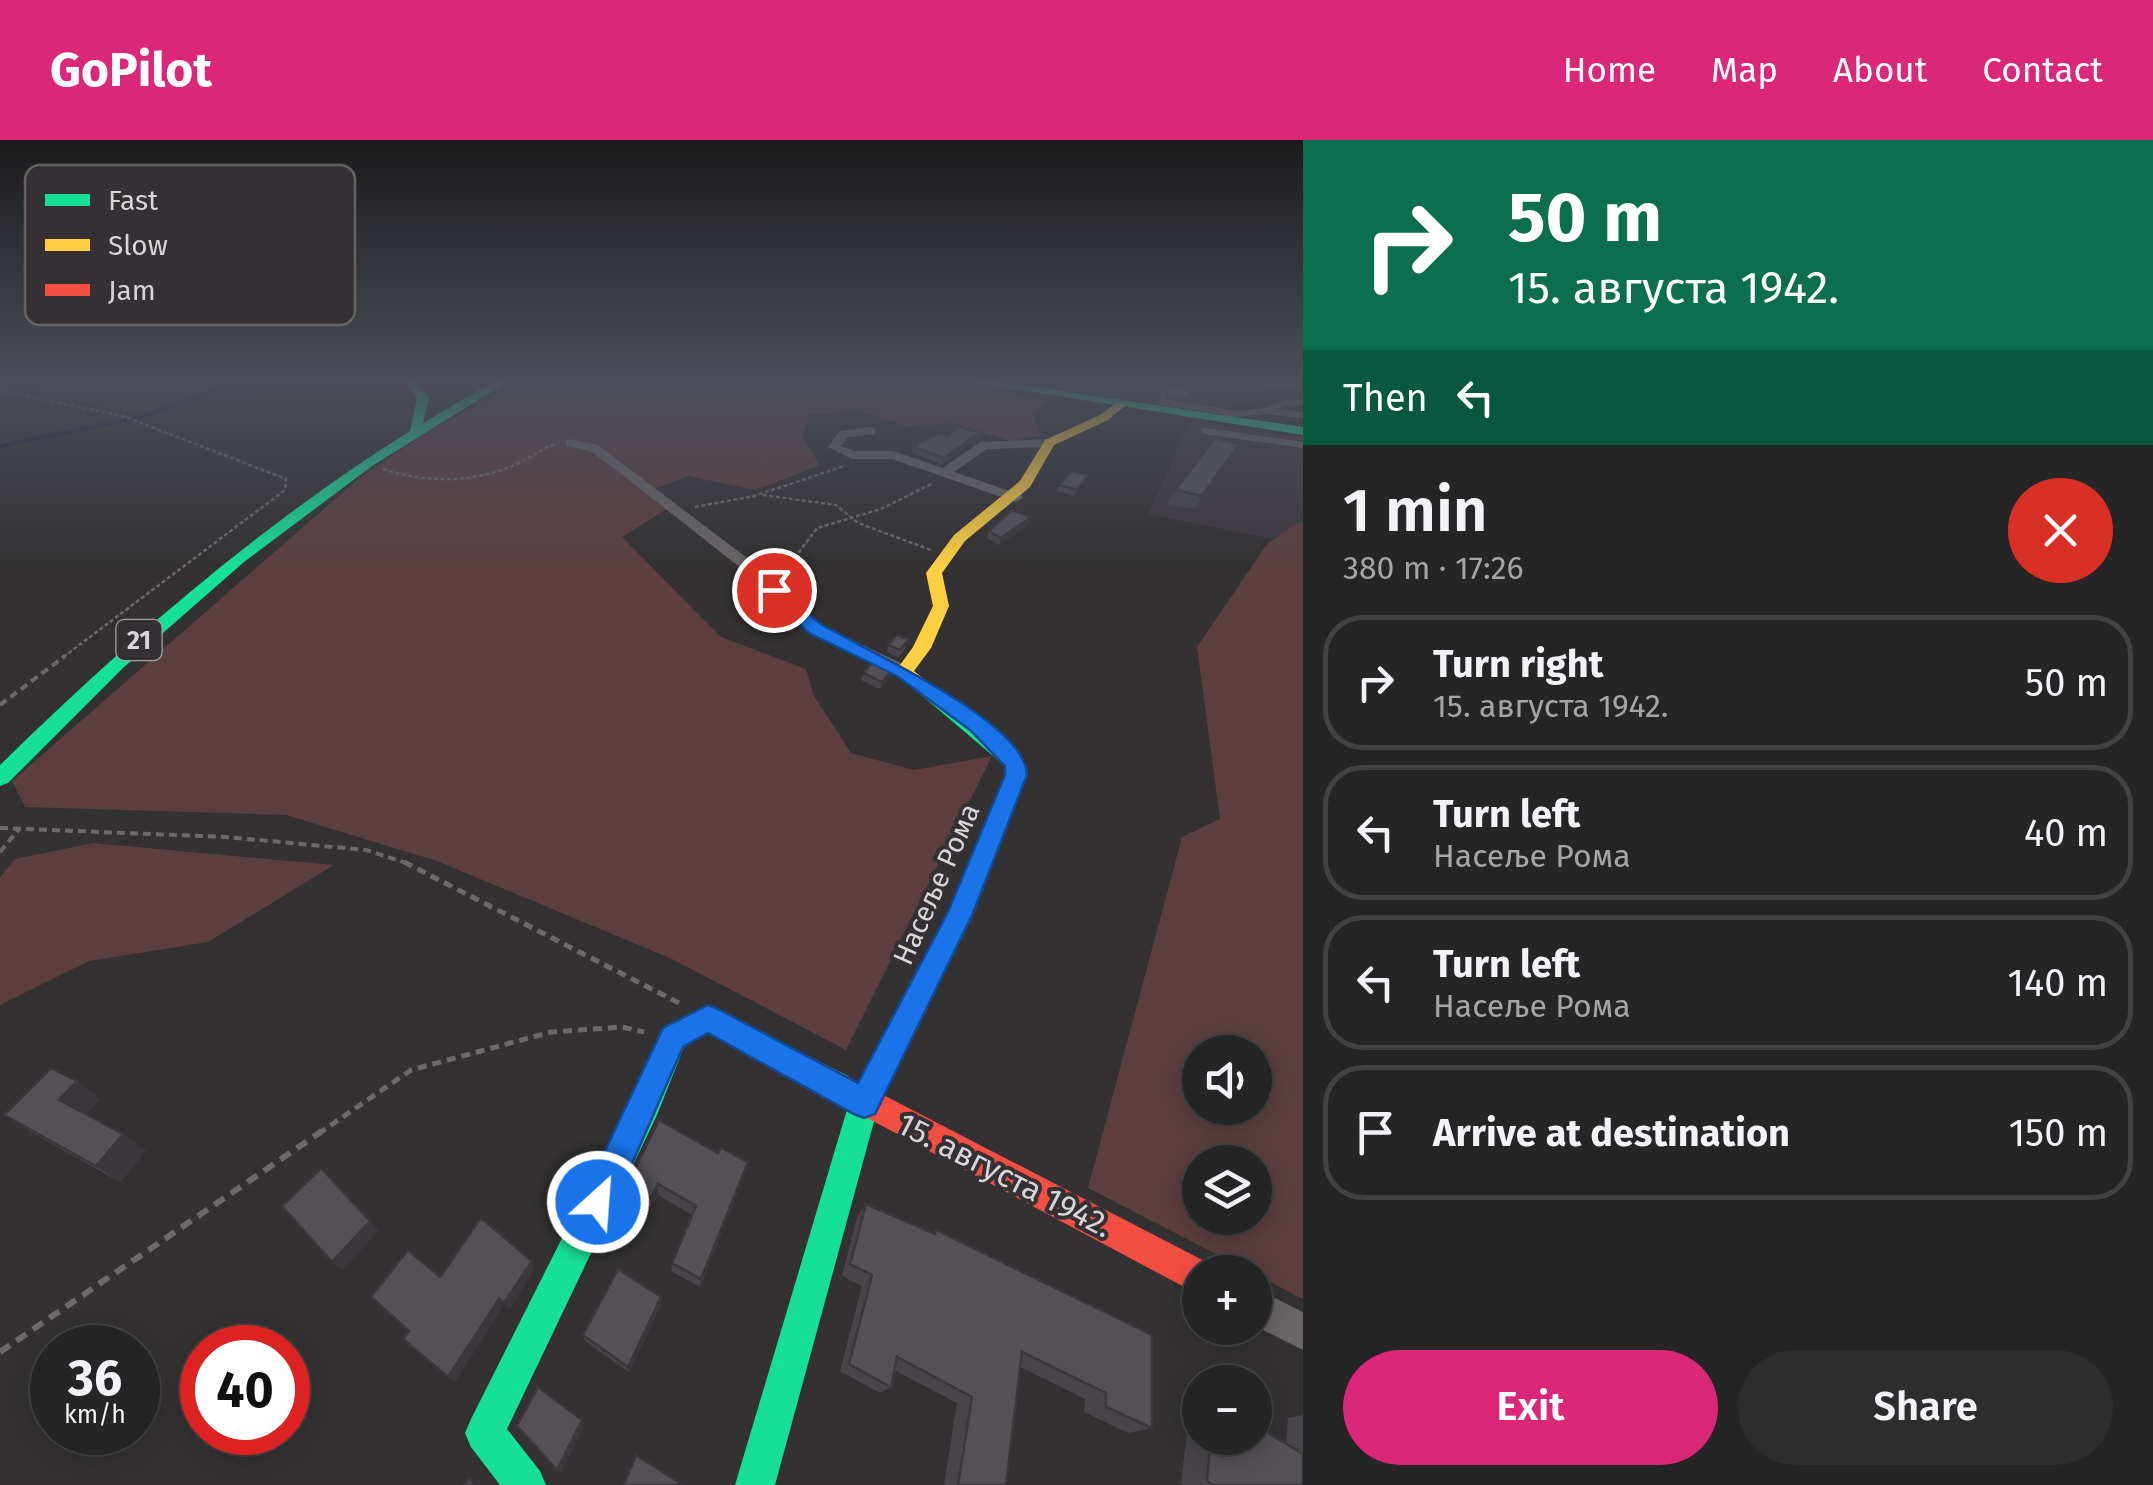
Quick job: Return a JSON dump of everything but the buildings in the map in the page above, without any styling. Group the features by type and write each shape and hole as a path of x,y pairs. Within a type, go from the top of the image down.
{"street":[{"name":"21","path":"0,778 174,608 290,514 397,442"},
{"path":"835,442 833,444 844,453 893,455 1016,498"},
{"name":"Насеље Рома","path":"570,443 594,448 754,570 816,629 904,672 1004,750 1016,764 1016,775 960,913 864,1103"},
{"path":"904,672 922,648 940,606 932,582 945,555 976,523 1016,498 1026,479 1042,466 1050,443 984,445 944,473"},
{"path":"526,1485 486,1433 646,1104 673,1038 708,1018"},
{"name":"15. августа 1942.","path":"708,1018 1182,1268"},
{"path":"756,1485 864,1103"},
{"path":"1272,1315 1303,1332"}],"path":[{"path":"0,705 284,490 286,480 186,442"},
{"path":"386,460 378,467 395,474 459,478 519,463 551,444 570,443"},
{"path":"679,513 758,495 827,470 861,464 868,454"},
{"path":"754,570 797,555 813,530 881,509 944,473"},
{"path":"758,495 824,502 853,518 945,555"},
{"path":"0,828 226,837 366,850 400,860 469,892 708,1018"},
{"path":"0,852 20,828"},
{"path":"0,1352 412,1070 550,1032 622,1027 673,1038"}],"shaded area":[{"path":"413,442 805,442 820,465 756,490 688,476 655,489 670,507 622,537 721,637 806,669 814,696 851,753 914,770 992,756 846,1050 672,959 437,861 286,815 25,807 12,781 357,480"},
{"path":"1180,442 1303,442 1303,522 1273,539 1149,514"},
{"path":"1303,522 1303,1299 1272,1283 1272,1255 1218,1255 1088,1188 1182,837 1220,819 1197,647 1267,544"},
{"path":"93,843 334,865 208,942 89,961 0,1005 0,877 15,859"}],"waterway":[{"path":"0,446 20,442"}],"traffic: fast":[{"path":"0,778 177,610 302,510 401,442"},
{"path":"755,1485 864,1103 961,913 1016,775 1016,764 926,689"},
{"path":"526,1485 485,1433 646,1104 673,1038 708,1018 837,1086"}],"traffic: slow":[{"path":"926,689 904,672 922,648 941,606 934,573 964,534 1025,484 1051,442"}],"traffic: jam":[{"path":"837,1086 1182,1268"}],"route":[{"path":"598,1202 673,1038 708,1018 864,1103 960,913 1016,775 1016,764 977,725 904,672 816,629 774,590"}]}
